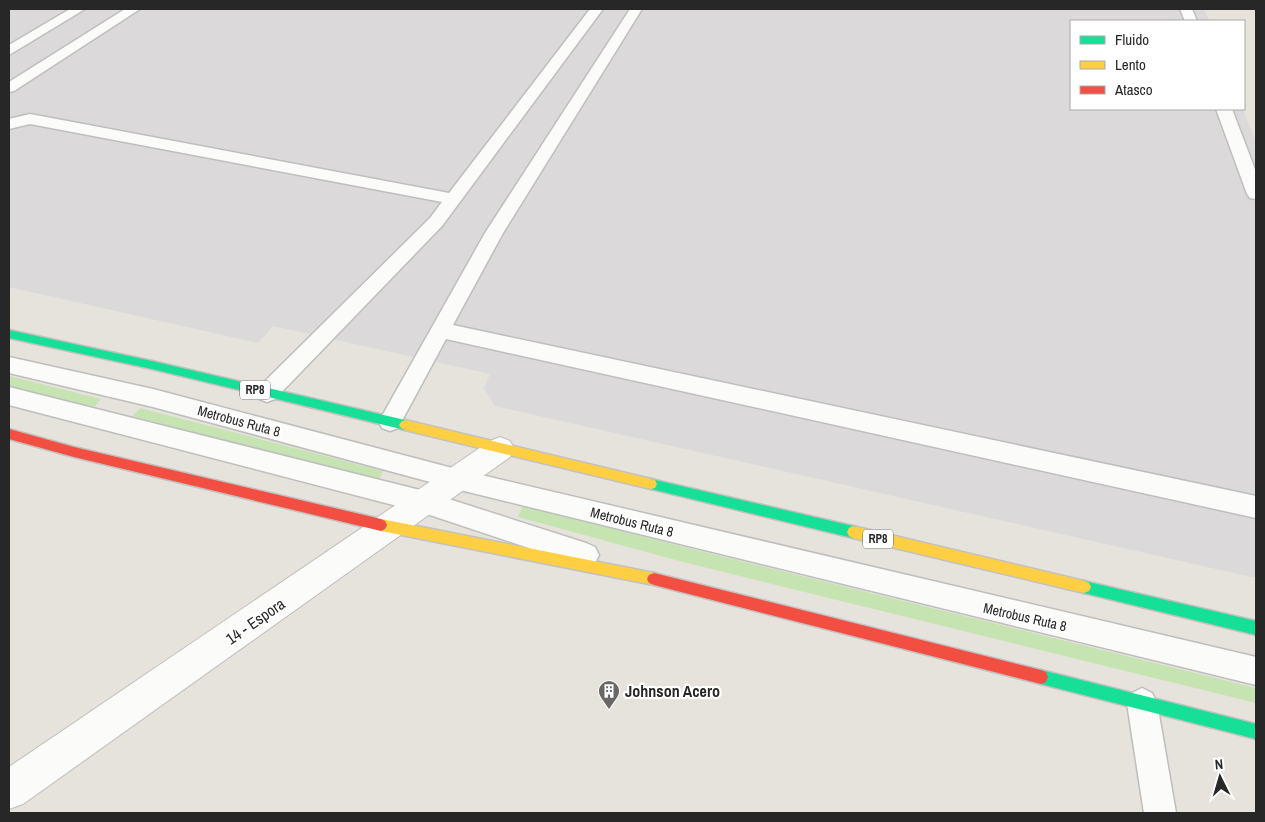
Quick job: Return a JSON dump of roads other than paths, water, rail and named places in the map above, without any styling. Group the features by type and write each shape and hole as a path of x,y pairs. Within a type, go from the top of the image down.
{"main road":[{"name":"RP8","path":"9,334 267,393 1256,628"},
{"path":"9,434 74,452 391,527 673,583 1256,732"}],"street":[{"name":"14 - Espora","path":"9,790 391,527 500,449"}],"lane":[{"path":"9,51 79,9"},
{"path":"9,88 134,9"},
{"path":"267,393 436,222 596,9"},
{"path":"390,422 494,233 636,9"},
{"path":"1224,110 1256,194"},
{"path":"9,124 30,119 454,199"},
{"path":"440,330 1256,507"},
{"name":"Metrobus Ruta 8","path":"9,365 153,398 456,479 1256,671"},
{"path":"9,396 424,502 673,583"},
{"path":"1142,702 1160,813"}],"place":[{"name":"Johnson Acero","path":"609,710"}]}
